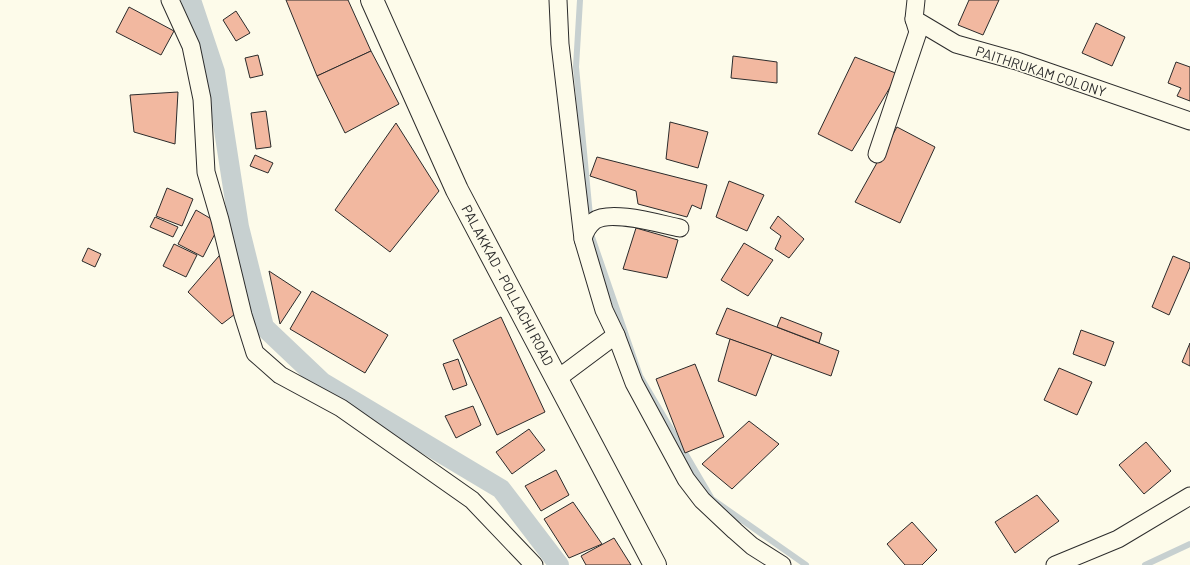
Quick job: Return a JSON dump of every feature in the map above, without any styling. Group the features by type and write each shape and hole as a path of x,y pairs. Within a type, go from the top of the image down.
{"main road":[{"name":"PALAKKAD - POLLACHI ROAD","path":"372,0 457,190 655,565"}],"street":[{"path":"170,0 191,46 202,98 206,172 220,220 243,315 255,353 280,375 341,408 472,500 534,565"},
{"path":"558,0 560,44 583,239 604,310 616,335 634,383 686,479 702,500 752,546 782,565"},
{"path":"877,154 918,32 914,18 916,0"},
{"name":"PAITHRUKAM COLONY","path":"914,18 956,44 1017,61 1190,121"},
{"path":"583,239 588,227 596,220 617,215 680,228"},
{"path":"557,379 616,335"},
{"path":"1055,565 1118,539 1190,496"}],"building":[{"path":"286,0 348,0 371,51 317,76"},
{"path":"969,0 999,0 983,35 958,25"},
{"path":"129,7 174,31 161,55 116,32"},
{"path":"236,11 250,33 236,41 223,20"},
{"path":"1096,23 1125,37 1112,66 1082,53"},
{"path":"371,51 399,104 345,133 317,76"},
{"path":"258,55 263,75 250,78 245,58"},
{"path":"733,56 777,62 777,83 731,78"},
{"path":"855,57 898,74 852,151 818,134"},
{"path":"1176,62 1190,67 1190,101 1177,96 1181,88 1168,83"},
{"path":"178,92 175,144 134,132 130,95"},
{"path":"266,111 271,147 256,149 251,113"},
{"path":"670,122 708,132 698,168 666,159"},
{"path":"396,123 439,191 390,252 335,210"},
{"path":"897,127 935,147 900,223 855,202"},
{"path":"255,155 273,163 268,173 250,166"},
{"path":"597,157 707,185 701,209 692,205 687,217 638,204 636,191 590,176"},
{"path":"729,181 764,195 747,231 716,217"},
{"path":"167,188 193,199 182,226 156,216"},
{"path":"196,210 220,224 203,257 178,244"},
{"path":"778,216 804,239 789,258 775,249 781,236 770,228"},
{"path":"155,217 178,227 173,237 150,227"},
{"path":"636,228 678,240 667,278 623,269"},
{"path":"744,243 773,260 748,296 721,280"},
{"path":"174,244 197,255 186,277 163,266"},
{"path":"88,248 101,254 95,267 82,261"},
{"path":"225,249 239,311 222,324 188,292"},
{"path":"1173,256 1190,263 1190,267 1169,315 1152,307"},
{"path":"269,271 301,292 280,324"},
{"path":"312,291 388,335 365,373 290,329"},
{"path":"727,308 839,351 831,376 716,334"},
{"path":"501,317 545,412 497,435 453,340"},
{"path":"781,317 822,333 819,343 777,327"},
{"path":"1081,330 1114,342 1105,366 1073,354"},
{"path":"730,339 772,354 756,396 718,381"},
{"path":"1190,343 1190,366 1182,362"},
{"path":"458,359 467,385 453,390 443,364"},
{"path":"695,364 724,437 685,453 656,379"},
{"path":"1059,368 1092,382 1077,415 1044,400"},
{"path":"473,406 481,425 456,438 445,416"},
{"path":"749,421 779,444 732,489 702,464"},
{"path":"529,429 545,450 512,474 496,452"},
{"path":"1146,442 1171,471 1144,494 1119,465"},
{"path":"556,470 569,495 541,511 525,486"},
{"path":"1037,495 1059,521 1015,553 995,522"},
{"path":"573,502 602,544 569,558 544,519"},
{"path":"912,522 937,550 922,565 905,565 887,544"},
{"path":"614,538 631,565 586,565 581,556"}],"waterway":[{"path":"191,0 215,72 239,227 264,327 322,382 501,489 559,565"},
{"path":"580,0 576,67 590,216"},
{"path":"592,237 640,376 712,499 806,565"},
{"path":"1145,565 1190,544"}]}
